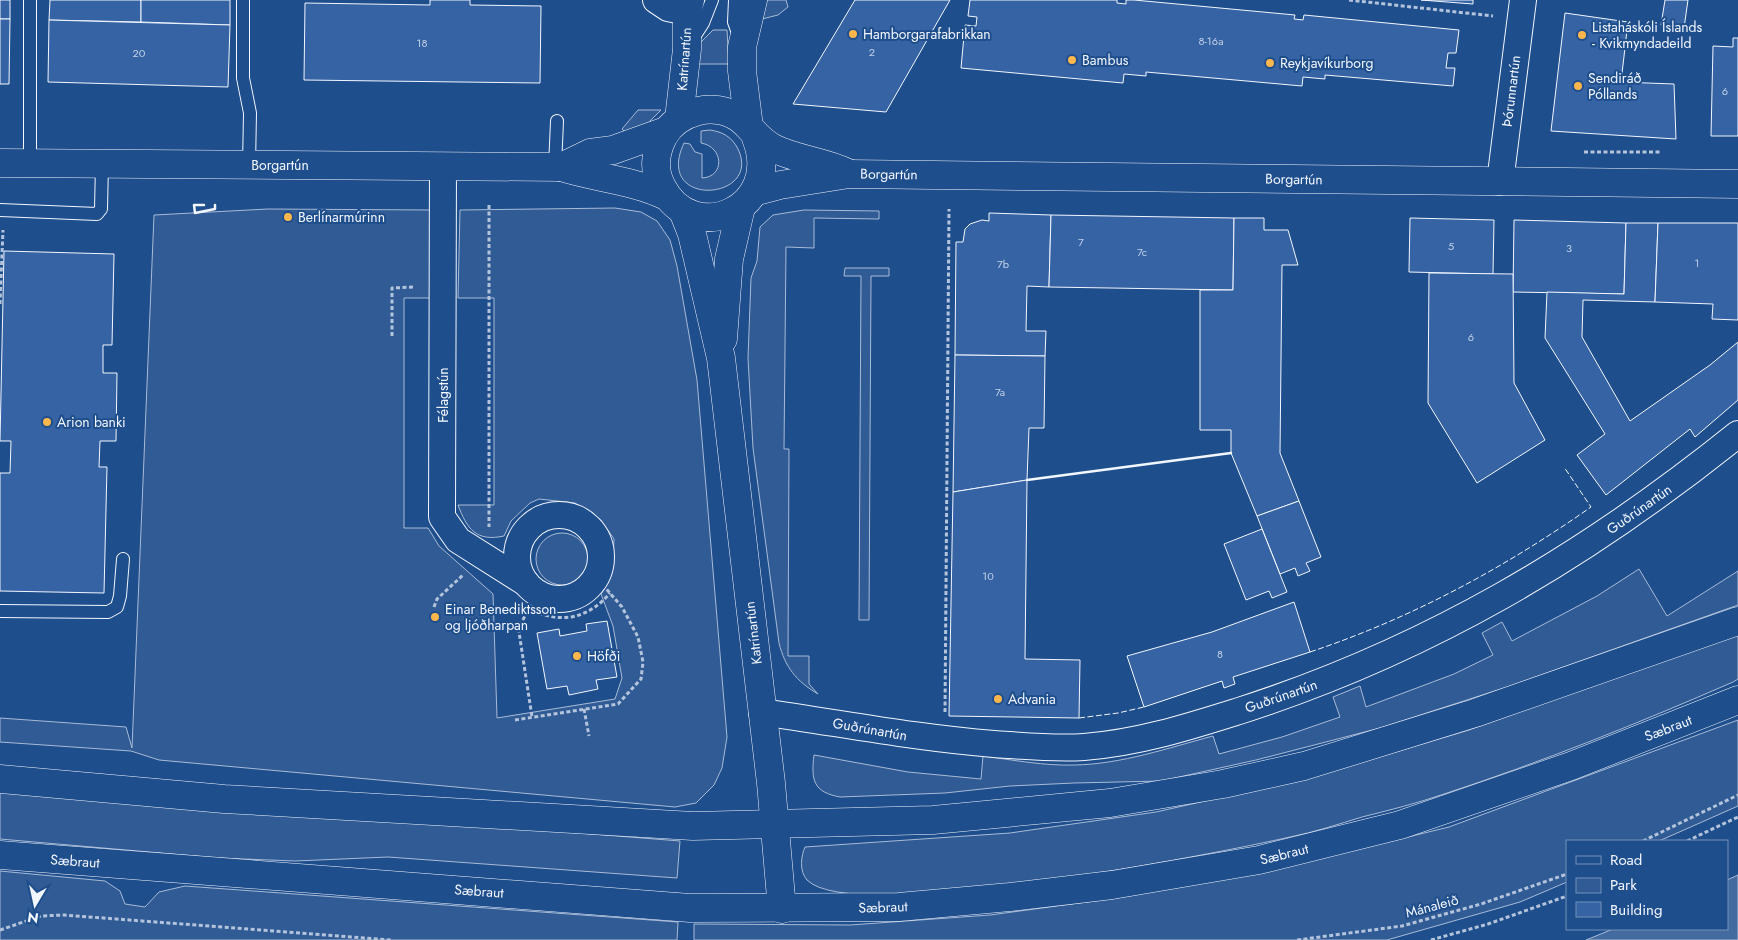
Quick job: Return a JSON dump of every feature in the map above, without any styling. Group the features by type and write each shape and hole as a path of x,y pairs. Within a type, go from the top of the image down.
{"main road":[{"path":"748,200 761,179 763,165 762,151 752,132 742,71 742,47 753,0"},
{"name":"Katrínartún","path":"673,125 687,49 689,6"},
{"name":"Borgartún","path":"558,167 590,153 613,150 673,125 693,112 708,110 723,112 737,117 752,132 791,155 834,166 849,174"},
{"path":"673,125 658,147 655,164 658,180 674,203"},
{"name":"Borgartún","path":"0,162 558,167 584,175 638,184 698,216 713,217 728,214 748,200 780,185 849,174 1738,184"},
{"name":"Katrínartún","path":"721,358 730,258 748,200"},
{"name":"Katrínartún","path":"674,203 692,234 721,358 775,824 782,909"},
{"path":"0,779 224,800 693,826 933,820 1110,803 1223,784 1304,766 1475,713 1738,621"},
{"name":"Sæbraut","path":"0,855 690,908 899,907 1010,897 1112,884 1259,860 1400,825 1571,766 1738,700"}],"street":[{"path":"656,0 668,8 689,6"},
{"name":"Þórunnartún","path":"1500,182 1522,9"},
{"name":"Félagstún","path":"443,166 442,517 458,540 530,588 553,598 573,597 584,591 596,577"},
{"name":"Guðrúnartún","path":"762,712 906,735 1038,748 1082,747 1121,743 1164,734 1324,681 1381,657 1485,606 1564,561 1626,520 1738,434"},
{"path":"530,588 519,572 516,558 521,539 533,523 545,517 558,514 572,516 584,522 594,532 600,544 602,558 596,577"}],"lane":[{"path":"30,0 30,163"},
{"path":"244,0 243,78 250,112 249,165"},
{"path":"687,49 703,23 712,0"},
{"path":"735,0 734,22 742,47"},
{"path":"557,121 558,167"},
{"path":"2,210 97,214 101,209 102,164"},
{"path":"0,611 108,612 117,607 120,596 123,560"}],"path":[{"path":"1342,0 1522,9"},
{"path":"434,608 437,599 486,558 488,205"},
{"path":"944,720 949,209"},
{"path":"0,304 2,210"},
{"path":"392,336 392,288 443,287"},
{"path":"515,720 618,704 641,679 643,662 638,637 633,625 622,607 596,577"},
{"path":"530,588 519,632 532,717"},
{"path":"584,709 589,736"},
{"path":"1645,840 1738,795"},
{"path":"1689,840 1738,817"},
{"name":"Mánaleið","path":"1297,940 1402,926 1481,904 1566,874"},
{"path":"1432,940 1488,924 1566,896"},
{"path":"0,930 41,916 64,915 391,940"}],"green space":[{"path":"762,0 786,0 788,7 778,15 762,19"},
{"path":"713,30 727,30 729,64 695,64 698,45"},
{"path":"638,110 661,110 645,126 626,133 622,129"},
{"path":"701,131 719,132 733,141 738,149 742,166 736,179 724,187 709,190 694,188 683,179 678,164 684,143 690,144 695,152 702,154 702,178 715,173 719,162 717,156 714,150 701,143"},
{"path":"615,208 641,212 657,221 670,240 677,266 697,380 727,737 722,768 714,785 696,803 675,807 159,760 131,751 0,742 0,718 126,727 132,748 154,215 268,209 432,210 432,298 404,298 404,528 428,528 439,546 493,594 497,718 615,699 622,678 613,626 601,594 609,579 613,563 614,539 601,520 575,503 539,499 530,503 511,521 504,536 486,537 474,532 469,527 458,505 494,505 494,298 458,298 460,210"},
{"path":"804,210 879,211 879,219 814,218 814,248 786,247 784,449 789,449 788,656 809,656 809,684 818,694 803,684 792,673 781,652 779,643 753,448 748,358 751,278 757,261 760,227 773,215"},
{"path":"845,268 889,268 889,276 871,276 869,620 859,620 861,276 844,276"},
{"path":"562,533 572,535 580,541 586,549 588,559 586,569 580,577 572,583 562,585 552,583 544,577 538,569 536,559 538,549 544,541 552,535"},
{"path":"1639,569 1667,616 1738,571 1738,605 1507,687 1380,728 1256,760 1161,781 1010,786 945,793 840,797 824,792 816,784 814,778 814,755 908,772 981,779 983,756 1052,765 1093,764 1145,755 1213,736 1219,754 1282,737 1340,717 1333,697 1360,686 1366,707 1454,674 1493,655 1482,633 1502,622 1512,641 1597,596"},
{"path":"1738,633 1738,679 1733,682 1626,727 1481,782 1309,833 1118,870 961,891 891,895 838,892 807,880 804,876 802,855 805,847 1010,833 1156,812 1312,777 1469,730"},
{"path":"1738,720 1738,806 1661,840 1566,840 1566,882 1520,902 1387,940 694,940 694,924 850,925 990,915 1117,898 1280,868 1449,827"},
{"path":"0,787 680,841 677,878 388,857 295,861 218,858 0,839"},
{"path":"0,871 105,881 120,891 125,904 145,907 159,892 185,886 678,922 677,940 0,940"}],"shaded area":[{"path":"1738,875 1738,940 1586,940 1611,930 1728,930 1728,880"}],"building":[{"path":"0,0 10,0 10,19 0,19"},
{"path":"50,0 141,0 141,22 49,20"},
{"path":"141,0 230,0 230,25 141,22"},
{"path":"430,0 470,0 470,5 541,6 540,83 304,80 305,3 430,5"},
{"path":"855,0 950,0 886,112 793,104"},
{"path":"970,0 1117,0 1117,3 1126,4 1126,0 1134,0 1295,15 1294,19 1303,20 1304,15 1459,30 1456,53 1448,53 1446,68 1455,68 1453,86 1325,75 1325,79 1303,77 1302,86 1146,72 1146,76 1124,74 1123,83 961,68 965,25 976,26 977,17 968,16"},
{"path":"1421,0 1473,0 1473,4"},
{"path":"1665,0 1688,0 1684,28 1661,25"},
{"path":"1565,13 1628,22 1621,82 1674,84 1676,139 1551,131"},
{"path":"0,19 10,19 9,84 0,84"},
{"path":"49,20 230,25 228,87 48,82"},
{"path":"1733,38 1738,38 1738,136 1711,136 1713,46 1733,47"},
{"path":"989,213 1051,215 1049,287 1027,286 1026,331 1046,331 1045,356 955,355 956,242 963,242 965,229 970,224 982,220 989,221"},
{"path":"1051,215 1234,218 1233,290 1049,287"},
{"path":"1234,218 1264,218 1264,230 1288,230 1298,265 1282,265 1280,453 1299,501 1257,516 1231,453 1231,430 1200,430 1200,290 1233,290"},
{"path":"1410,218 1494,220 1493,274 1409,272"},
{"path":"1514,220 1626,223 1624,294 1513,292"},
{"path":"1626,223 1658,223 1655,302 1583,300 1582,337 1630,421 1710,365 1738,342 1738,400 1695,437 1690,429 1606,495 1577,455 1605,434 1545,338 1547,292 1624,294"},
{"path":"1658,223 1738,223 1738,320 1712,319 1713,304 1655,302"},
{"path":"4,251 114,254 112,345 103,345 103,373 117,373 116,441 100,441 99,467 107,467 104,593 0,591 0,473 10,473 11,441 0,441"},
{"path":"1429,273 1513,274 1514,383 1545,440 1477,483 1428,403"},
{"path":"955,355 1045,356 1044,428 1029,428 1027,480 953,492"},
{"path":"1027,480 1025,659 1080,660 1079,718 949,716 953,492"},
{"path":"1299,501 1321,557 1306,563 1310,571 1298,576 1295,568 1280,574 1257,516"},
{"path":"1262,529 1287,592 1272,598 1269,591 1246,600 1224,544"},
{"path":"1294,602 1310,652 1233,677 1235,684 1224,688 1222,681 1144,707 1127,656 1212,632"},
{"name":"Höfði","path":"607,621 617,677 596,680 598,689 569,695 567,686 547,689 537,633 559,629 560,636 587,631 586,624"}],"fence":[{"path":"1310,652 1385,624 1456,590 1525,551 1591,507 1564,467"},
{"path":"1079,718 1118,713 1144,707"}],"wall":[{"path":"204,205 194,205 195,213 215,209 215,205"},
{"path":"1027,480 1231,453"}],"place":[{"name":"Hamborgarafabrikkan","path":"853,34"},
{"name":"Listaháskóli Íslands - Kvikmyndadeild","path":"1582,35"},
{"name":"Bambus","path":"1072,60"},
{"name":"Reykjavíkurborg","path":"1270,63"},
{"name":"Sendiráð Póllands","path":"1578,86"},
{"name":"Berlínarmúrinn","path":"288,217"},
{"name":"Arion banki","path":"47,422"},
{"name":"Einar Benediktsson og ljóðharpan","path":"435,617"},
{"name":"Höfði","path":"577,656"},
{"name":"Advania","path":"998,699"}]}
